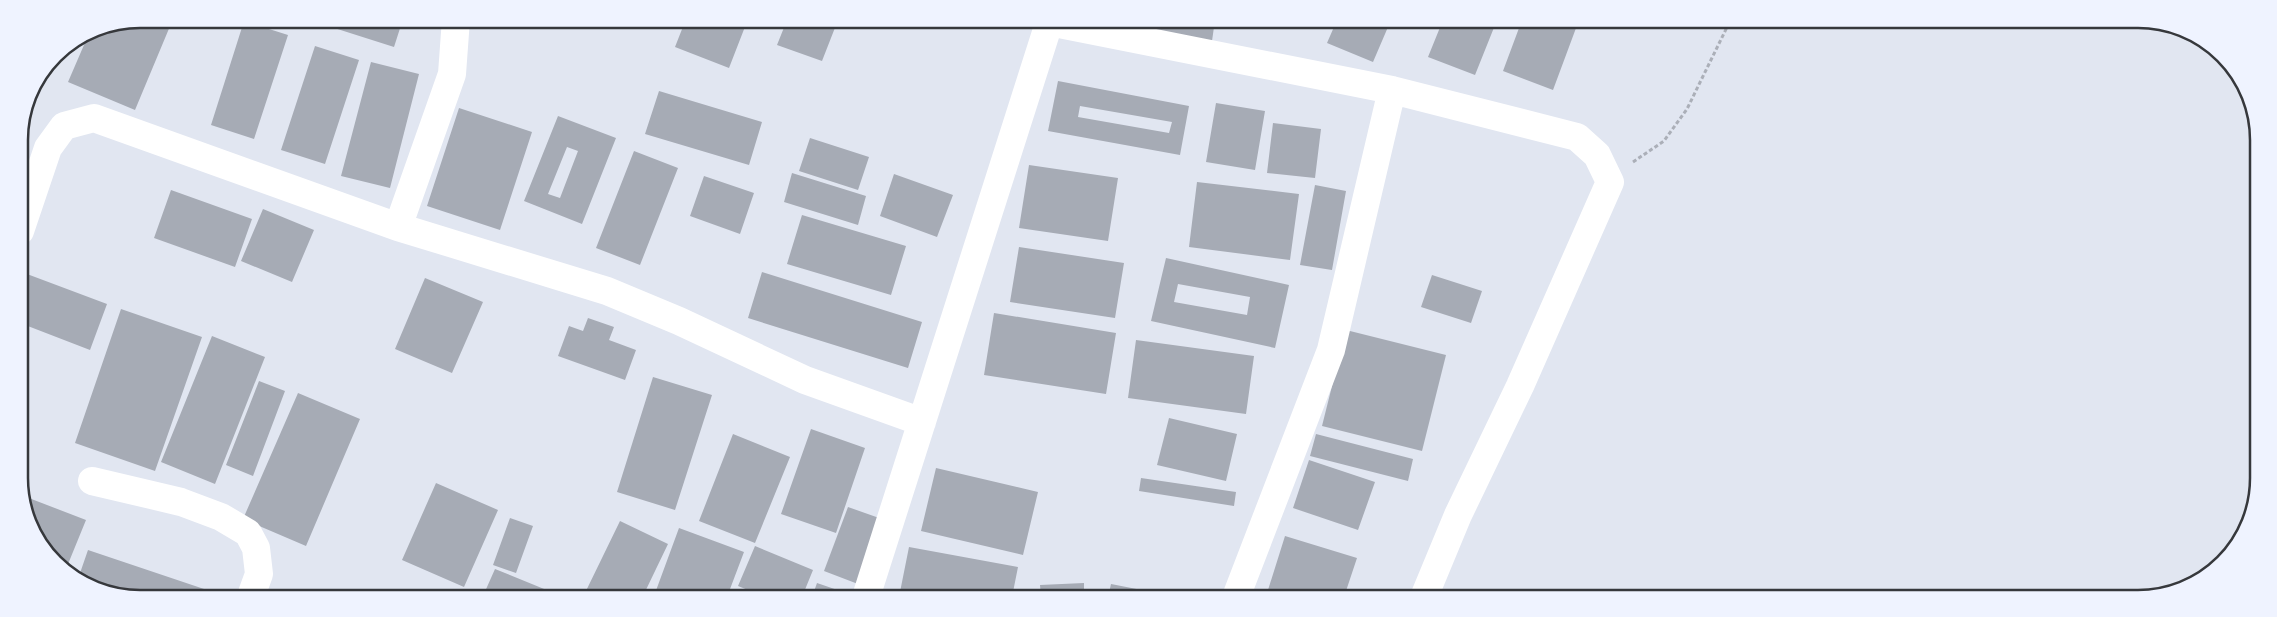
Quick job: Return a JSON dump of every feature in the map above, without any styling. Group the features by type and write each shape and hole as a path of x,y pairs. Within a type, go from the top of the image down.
{"street":[{"path":"398,227 452,74 455,28"},
{"path":"868,590 1047,28"},
{"path":"1084,28 1392,90 1577,137 1597,155 1610,182 1520,386 1458,515 1427,589"},
{"path":"1239,589 1331,350 1392,90"},
{"path":"28,207 48,148 64,126 94,118 398,227 608,291 680,321 805,380 922,422"},
{"path":"92,481 181,502 221,517 248,532 256,548 259,574 253,590"}],"path":[{"path":"1610,182 1634,160 1664,141 1687,110 1727,28"}],"building":[{"path":"133,28 169,28 135,110 68,82 85,42 97,36"},
{"path":"242,28 266,28 288,35 254,139 211,125"},
{"path":"334,28 400,28 394,47"},
{"path":"682,28 745,28 729,68 675,47"},
{"path":"784,28 835,28 822,61 777,45"},
{"path":"1146,28 1214,28 1212,41"},
{"path":"1334,28 1388,28 1373,62 1327,43"},
{"path":"1440,28 1494,28 1475,75 1428,57"},
{"path":"1519,28 1576,28 1553,90 1503,71"},
{"path":"315,46 359,60 325,164 281,150"},
{"path":"371,62 419,74 390,188 341,176"},
{"path":"1058,81 1189,106 1180,155 1048,131","holes":["1080,106 1172,122 1169,133 1078,117"]},
{"path":"659,91 762,122 749,165 645,134"},
{"path":"1216,103 1265,111 1255,170 1206,162"},
{"path":"459,108 532,132 500,230 427,206"},
{"path":"558,116 616,138 582,224 524,201","holes":["567,147 578,151 560,198 548,194"]},
{"path":"1273,123 1321,129 1315,178 1267,173"},
{"path":"810,138 869,157 858,190 799,171"},
{"path":"634,151 678,168 640,265 596,248"},
{"path":"1029,165 1118,178 1108,241 1019,228"},
{"path":"792,173 866,196 858,225 784,202"},
{"path":"894,174 953,195 937,237 880,216"},
{"path":"704,176 754,193 740,234 690,216"},
{"path":"1197,182 1299,194 1290,260 1189,247"},
{"path":"1315,185 1346,191 1332,270 1300,265"},
{"path":"171,190 252,219 235,267 154,238"},
{"path":"263,209 314,230 292,282 241,261"},
{"path":"802,215 906,246 891,295 787,264"},
{"path":"1019,247 1124,263 1115,318 1010,302"},
{"path":"1166,258 1289,285 1275,348 1151,321","holes":["1178,284 1250,297 1247,315 1174,302"]},
{"path":"762,272 922,322 908,368 748,318"},
{"path":"28,274 107,304 90,350 28,326"},
{"path":"1432,275 1482,291 1471,323 1421,307"},
{"path":"425,278 483,302 452,373 395,349"},
{"path":"121,309 202,337 155,471 75,443"},
{"path":"994,313 1116,333 1106,394 984,375"},
{"path":"588,318 614,327 609,340 636,350 625,380 558,356 569,326 583,331"},
{"path":"1346,330 1446,355 1422,451 1322,426"},
{"path":"212,336 265,357 215,484 161,462"},
{"path":"1136,340 1254,356 1246,414 1128,398"},
{"path":"653,377 712,395 675,510 617,492"},
{"path":"259,381 285,391 253,476 226,465"},
{"path":"298,393 360,419 306,546 243,519"},
{"path":"1169,418 1237,434 1226,481 1157,465"},
{"path":"811,429 865,448 836,533 781,514"},
{"path":"733,434 790,457 755,543 699,521"},
{"path":"1316,434 1413,459 1408,481 1310,456"},
{"path":"1309,460 1375,482 1358,530 1293,508"},
{"path":"936,468 1038,492 1023,555 921,531"},
{"path":"1141,478 1236,492 1234,506 1139,491"},
{"path":"436,483 498,510 464,587 402,560"},
{"path":"30,498 86,520 68,564 60,557 43,533 33,513"},
{"path":"848,507 882,519 858,584 824,571"},
{"path":"510,518 533,526 516,573 493,565"},
{"path":"620,521 668,544 646,590 587,590"},
{"path":"679,528 744,552 730,590 656,590"},
{"path":"1285,536 1357,558 1347,589 1268,589"},
{"path":"755,546 813,570 805,590 747,590 738,586"},
{"path":"909,547 1018,567 1013,590 900,590"},
{"path":"88,550 207,590 140,590 118,587 104,584 80,572"},
{"path":"495,569 546,590 486,590"},
{"path":"817,583 836,590 815,590"},
{"path":"1084,583 1084,590 1040,590 1040,585"},
{"path":"1111,584 1139,590 1110,590"}]}
